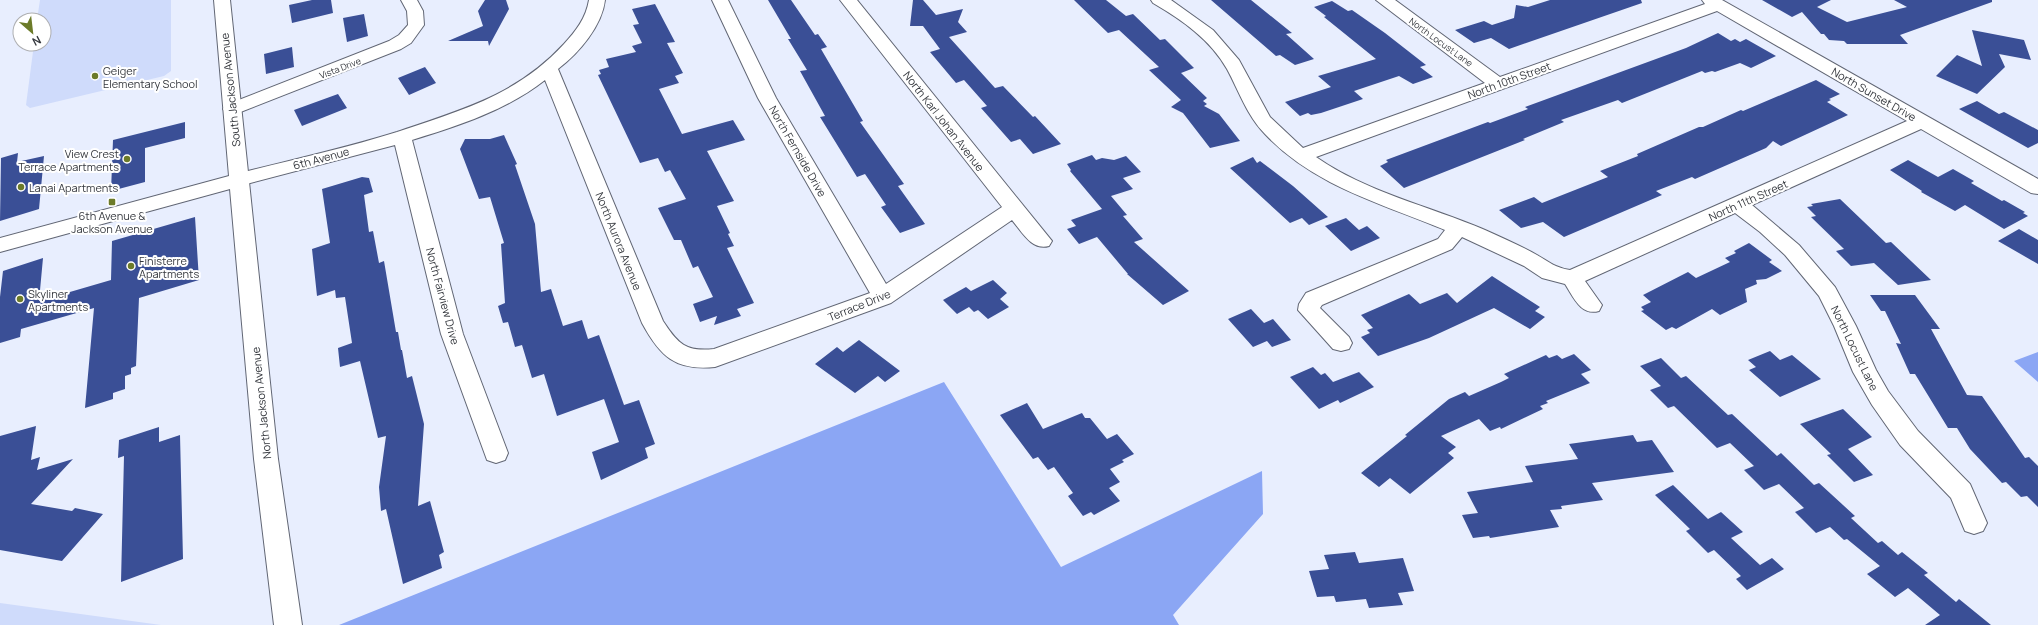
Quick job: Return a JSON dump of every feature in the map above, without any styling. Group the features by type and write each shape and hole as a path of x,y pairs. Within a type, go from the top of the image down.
{"street":[{"name":"South Jackson Avenue","path":"222,0 239,180"},
{"name":"Vista Drive","path":"232,109 395,45 405,39 416,25 415,11 409,0"},
{"name":"6th Avenue","path":"0,245 402,136 467,115 496,101 550,68 573,46 584,32 592,18 597,0"},
{"name":"North Fernside Drive","path":"720,0 767,98 883,297"},
{"name":"North Karl Johan Avenue","path":"848,0 1014,209 1042,241"},
{"path":"1159,0 1185,15 1202,28 1219,45 1231,60 1257,113 1270,130 1300,156 1345,184 1394,205 1458,227 1500,245 1551,273 1572,278 1591,305"},
{"name":"North Locust Lane","path":"1384,0 1498,84"},
{"name":"North 10th Street","path":"1300,156 1498,84 1714,2"},
{"name":"North Sunset Drive","path":"1714,2 2038,188"},
{"name":"North Aurora Avenue","path":"550,68 641,297 662,338 672,349 684,357 698,361 732,353"},
{"name":"North 11th Street","path":"1572,278 1923,121"},
{"name":"North Fairview Drive","path":"402,136 452,334 496,453"},
{"name":"North Jackson Avenue","path":"239,180 266,459 288,625"},
{"name":"North Locust Lane","path":"1737,204 1767,227 1792,250 1826,292 1846,326 1865,372 1880,398 1909,438 1961,492 1974,523"},
{"name":"Terrace Drive","path":"732,353 883,297 1014,209"},
{"path":"1340,343 1309,310 1310,304 1314,299 1445,244 1458,227"}],"shaded area":[{"path":"40,0 171,0 171,71 164,76 30,108 26,105 33,52 52,52 52,12 38,12"},
{"path":"2038,352 2038,382 2014,361"},
{"path":"944,382 1061,567 1262,471 1263,514 1173,615 1179,625 339,625"},
{"path":"0,603 161,625 0,625"}],"building":[{"path":"312,0 331,0 333,13 292,23 289,5"},
{"path":"485,0 506,0 509,9 489,46 488,41 448,41 483,26 478,11"},
{"path":"768,0 791,0 815,35 818,34 827,47 821,49 863,121 860,122 904,184 898,186 925,224 900,233 881,207 886,205 865,174 857,177 820,117 825,116 800,71 807,70 788,39 791,39"},
{"path":"913,0 923,0 936,15 963,9 958,22 967,32 949,37 995,88 1003,86 1033,117 1035,116 1061,144 1033,154 1020,139 1011,142 981,108 987,106 964,80 956,83 930,52 940,49 923,26 910,26"},
{"path":"1074,0 1106,0 1126,16 1133,14 1160,40 1165,39 1194,68 1181,73 1207,98 1203,101 1207,104 1204,106 1219,114 1240,141 1210,148 1183,113 1171,107 1181,100 1149,70 1159,67 1119,30 1108,33"},
{"path":"1211,0 1251,0 1292,33 1286,34 1314,59 1295,65 1280,55 1276,56"},
{"path":"1550,0 1641,0 1642,3 1509,49 1491,38 1474,43 1455,30 1484,21 1492,25 1514,18 1516,5 1528,7"},
{"path":"1762,0 1831,0 1817,7 1847,22 1907,7 1894,0 1992,0 1992,2 1900,35 1908,44 1847,44 1844,41 1829,40 1824,34 1821,34 1802,12 1792,17"},
{"path":"1332,1 1348,11 1352,10 1385,33 1426,65 1420,67 1433,77 1413,84 1399,76 1354,91 1363,99 1321,113 1311,115 1308,113 1300,116 1285,102 1331,87 1318,76 1376,59 1324,17 1326,16 1314,7"},
{"path":"655,4 675,42 667,43 683,73 675,76 679,83 659,89 682,134 733,120 745,140 707,151 734,201 717,206 730,233 728,234 734,246 727,248 754,303 737,309 741,316 714,325 717,316 700,322 693,304 713,297 698,266 693,268 681,240 674,240 658,208 686,199 670,170 665,172 658,158 640,163 598,75 601,74 599,70 609,67 606,59 636,52 632,46 642,43 633,25 639,24 632,9"},
{"path":"364,14 368,36 347,42 343,18"},
{"path":"1972,30 2024,40 2031,60 1999,54 2005,67 1977,94 1936,76 1957,55 1982,66"},
{"path":"1718,33 1731,41 1735,39 1740,42 1746,39 1776,56 1751,68 1740,63 1715,72 1712,71 1705,73 1702,71 1622,103 1618,100 1561,120 1564,122 1523,139 1525,140 1404,188 1380,166 1388,162 1386,160 1488,122 1490,123 1528,109 1525,107 1686,48"},
{"path":"292,47 294,67 266,74 264,54"},
{"path":"425,67 436,83 409,95 398,78"},
{"path":"1816,80 1840,94 1829,99 1831,100 1827,102 1848,115 1781,146 1773,141 1766,148 1695,179 1692,177 1656,191 1662,195 1564,237 1543,222 1521,228 1499,210 1534,197 1542,203 1608,177 1600,171 1638,156 1637,154 1699,127 1703,127 1741,110 1743,111"},
{"path":"338,94 347,108 302,126 294,110"},
{"path":"1977,101 1999,114 2004,112 2038,130 2038,143 2028,148 1959,109"},
{"name":"View Crest Terrace Apartments","path":"185,122 185,138 145,148 145,182 111,191 113,140"},
{"path":"504,135 517,164 515,165 535,224 541,292 551,289 563,326 582,320 588,339 599,335 624,405 639,400 655,444 645,448 648,458 601,480 592,452 619,442 604,399 557,416 544,374 532,378 522,345 515,347 508,322 503,323 498,306 505,303 501,244 504,243 490,197 479,199 460,149 465,139 490,139"},
{"name":"Lanai Apartments","path":"18,153 17,162 44,156 39,209 0,221 1,158"},
{"path":"1092,155 1096,160 1102,158 1114,160 1126,156 1141,172 1123,178 1133,189 1111,196 1127,215 1123,216 1143,239 1134,242 1189,291 1163,305 1127,274 1097,237 1079,244 1067,229 1076,226 1071,220 1102,209 1070,171 1071,170 1067,164"},
{"path":"1253,157 1257,163 1260,161 1293,186 1328,217 1309,225 1302,218 1290,223 1230,168"},
{"path":"1908,160 1938,177 1953,169 1974,181 1971,183 2025,212 2023,213 2028,216 2004,229 1965,205 1955,211 1921,192 1922,191 1890,170"},
{"path":"362,177 369,178 373,192 364,195 369,232 373,231 379,263 384,261 396,332 398,332 407,378 412,376 424,424 418,506 430,501 444,552 439,555 442,568 403,584 386,509 381,511 379,487 386,436 378,438 360,361 340,367 338,348 352,343 345,297 336,298 335,290 317,296 312,249 330,243 322,189"},
{"path":"1840,199 1886,243 1891,242 1931,280 1898,285 1874,263 1851,266 1836,251 1844,249 1811,217 1816,216 1807,207 1813,206 1811,204"},
{"path":"195,217 199,280 139,298 136,366 131,368 131,374 125,376 125,389 113,393 113,399 85,408 94,308 21,329 20,337 0,343 0,297 3,271 43,258 39,301 111,280 112,241"},
{"path":"1346,218 1359,230 1367,226 1380,238 1351,251 1325,226"},
{"path":"2019,229 2038,240 2038,264 1998,241"},
{"path":"1749,243 1772,260 1769,262 1782,271 1766,279 1756,280 1757,284 1745,289 1747,302 1720,315 1712,309 1676,329 1672,327 1666,330 1641,311 1644,310 1641,307 1651,302 1643,295 1688,272 1696,278 1730,262 1725,258 1736,253 1734,251"},
{"path":"1492,276 1540,307 1535,311 1545,317 1530,329 1494,308 1429,338 1378,356 1361,337 1370,333 1367,330 1373,328 1361,315 1409,294 1420,304 1447,293 1457,303"},
{"path":"993,280 1007,293 1000,299 1009,307 988,319 978,310 974,312 969,307 957,314 943,300 966,287 971,291"},
{"path":"1870,295 1915,295 1940,329 1931,329 1967,395 1982,396 2025,458 2029,457 2038,466 2038,507 2027,496 2021,497 2006,482 2002,483 1970,449 1957,428 1948,428 1915,374 1910,374 1896,343 1901,344 1885,311 1881,311"},
{"path":"1251,309 1264,323 1273,319 1291,340 1272,347 1267,341 1253,347 1228,319"},
{"path":"859,340 900,371 885,382 878,376 855,393 815,364 837,347 843,352"},
{"path":"1770,351 1780,360 1792,355 1821,379 1780,397 1749,370 1756,367 1748,360"},
{"path":"1574,354 1591,370 1581,374 1590,383 1546,401 1548,403 1540,406 1543,409 1501,429 1500,427 1490,431 1479,419 1441,436 1456,447 1448,453 1454,458 1410,494 1390,478 1379,487 1361,473 1407,436 1405,435 1449,399 1465,392 1469,396 1501,382 1509,378 1504,374 1546,355 1549,358 1557,355 1562,359"},
{"path":"1661,358 1681,378 1686,376 1728,415 1732,414 1777,456 1781,453 1814,485 1819,483 1855,516 1851,518 1878,543 1882,541 1898,555 1902,552 1928,573 1924,575 1956,602 1959,599 1991,625 1925,625 1940,615 1908,588 1895,597 1867,574 1880,566 1847,539 1844,540 1830,527 1816,533 1795,512 1804,508 1779,484 1764,490 1744,470 1754,466 1730,443 1717,448 1674,406 1668,408 1650,390 1661,386 1640,366"},
{"path":"1313,367 1321,375 1325,373 1333,382 1359,372 1374,387 1340,403 1338,400 1319,409 1290,377"},
{"path":"1027,403 1043,429 1082,413 1085,418 1090,418 1107,439 1117,434 1134,454 1122,460 1124,462 1110,469 1120,482 1109,488 1120,501 1094,515 1091,512 1083,516 1068,496 1073,493 1054,467 1048,470 1038,457 1033,459 1000,415"},
{"path":"1843,409 1872,437 1848,449 1873,475 1854,482 1827,455 1831,454 1800,424"},
{"path":"36,426 31,460 40,457 37,470 73,459 31,504 72,511 75,508 103,514 62,561 0,550 0,436"},
{"path":"159,427 159,442 180,435 183,559 121,582 124,456 118,458 119,440"},
{"path":"1633,435 1637,442 1652,440 1674,472 1592,483 1603,500 1561,506 1562,509 1550,510 1559,527 1490,538 1489,536 1473,538 1462,515 1478,513 1467,492 1533,482 1525,466 1578,459 1569,444"},
{"path":"1673,485 1708,519 1721,512 1743,532 1731,538 1760,565 1772,558 1784,569 1747,590 1736,579 1741,576 1714,550 1708,553 1686,531 1690,529 1655,495"},
{"path":"1355,552 1359,563 1403,558 1414,591 1398,593 1403,605 1369,608 1366,599 1336,602 1334,596 1317,597 1309,571 1329,569 1324,555"}],"place":[{"name":"Geiger Elementary School","path":"95,76"},
{"name":"View Crest Terrace Apartments","path":"127,159"},
{"name":"Lanai Apartments","path":"21,187"},
{"name":"6th Avenue & Jackson Avenue","path":"112,202"},
{"name":"Finisterre Apartments","path":"131,266"},
{"name":"Skyliner Apartments","path":"20,299"}]}
